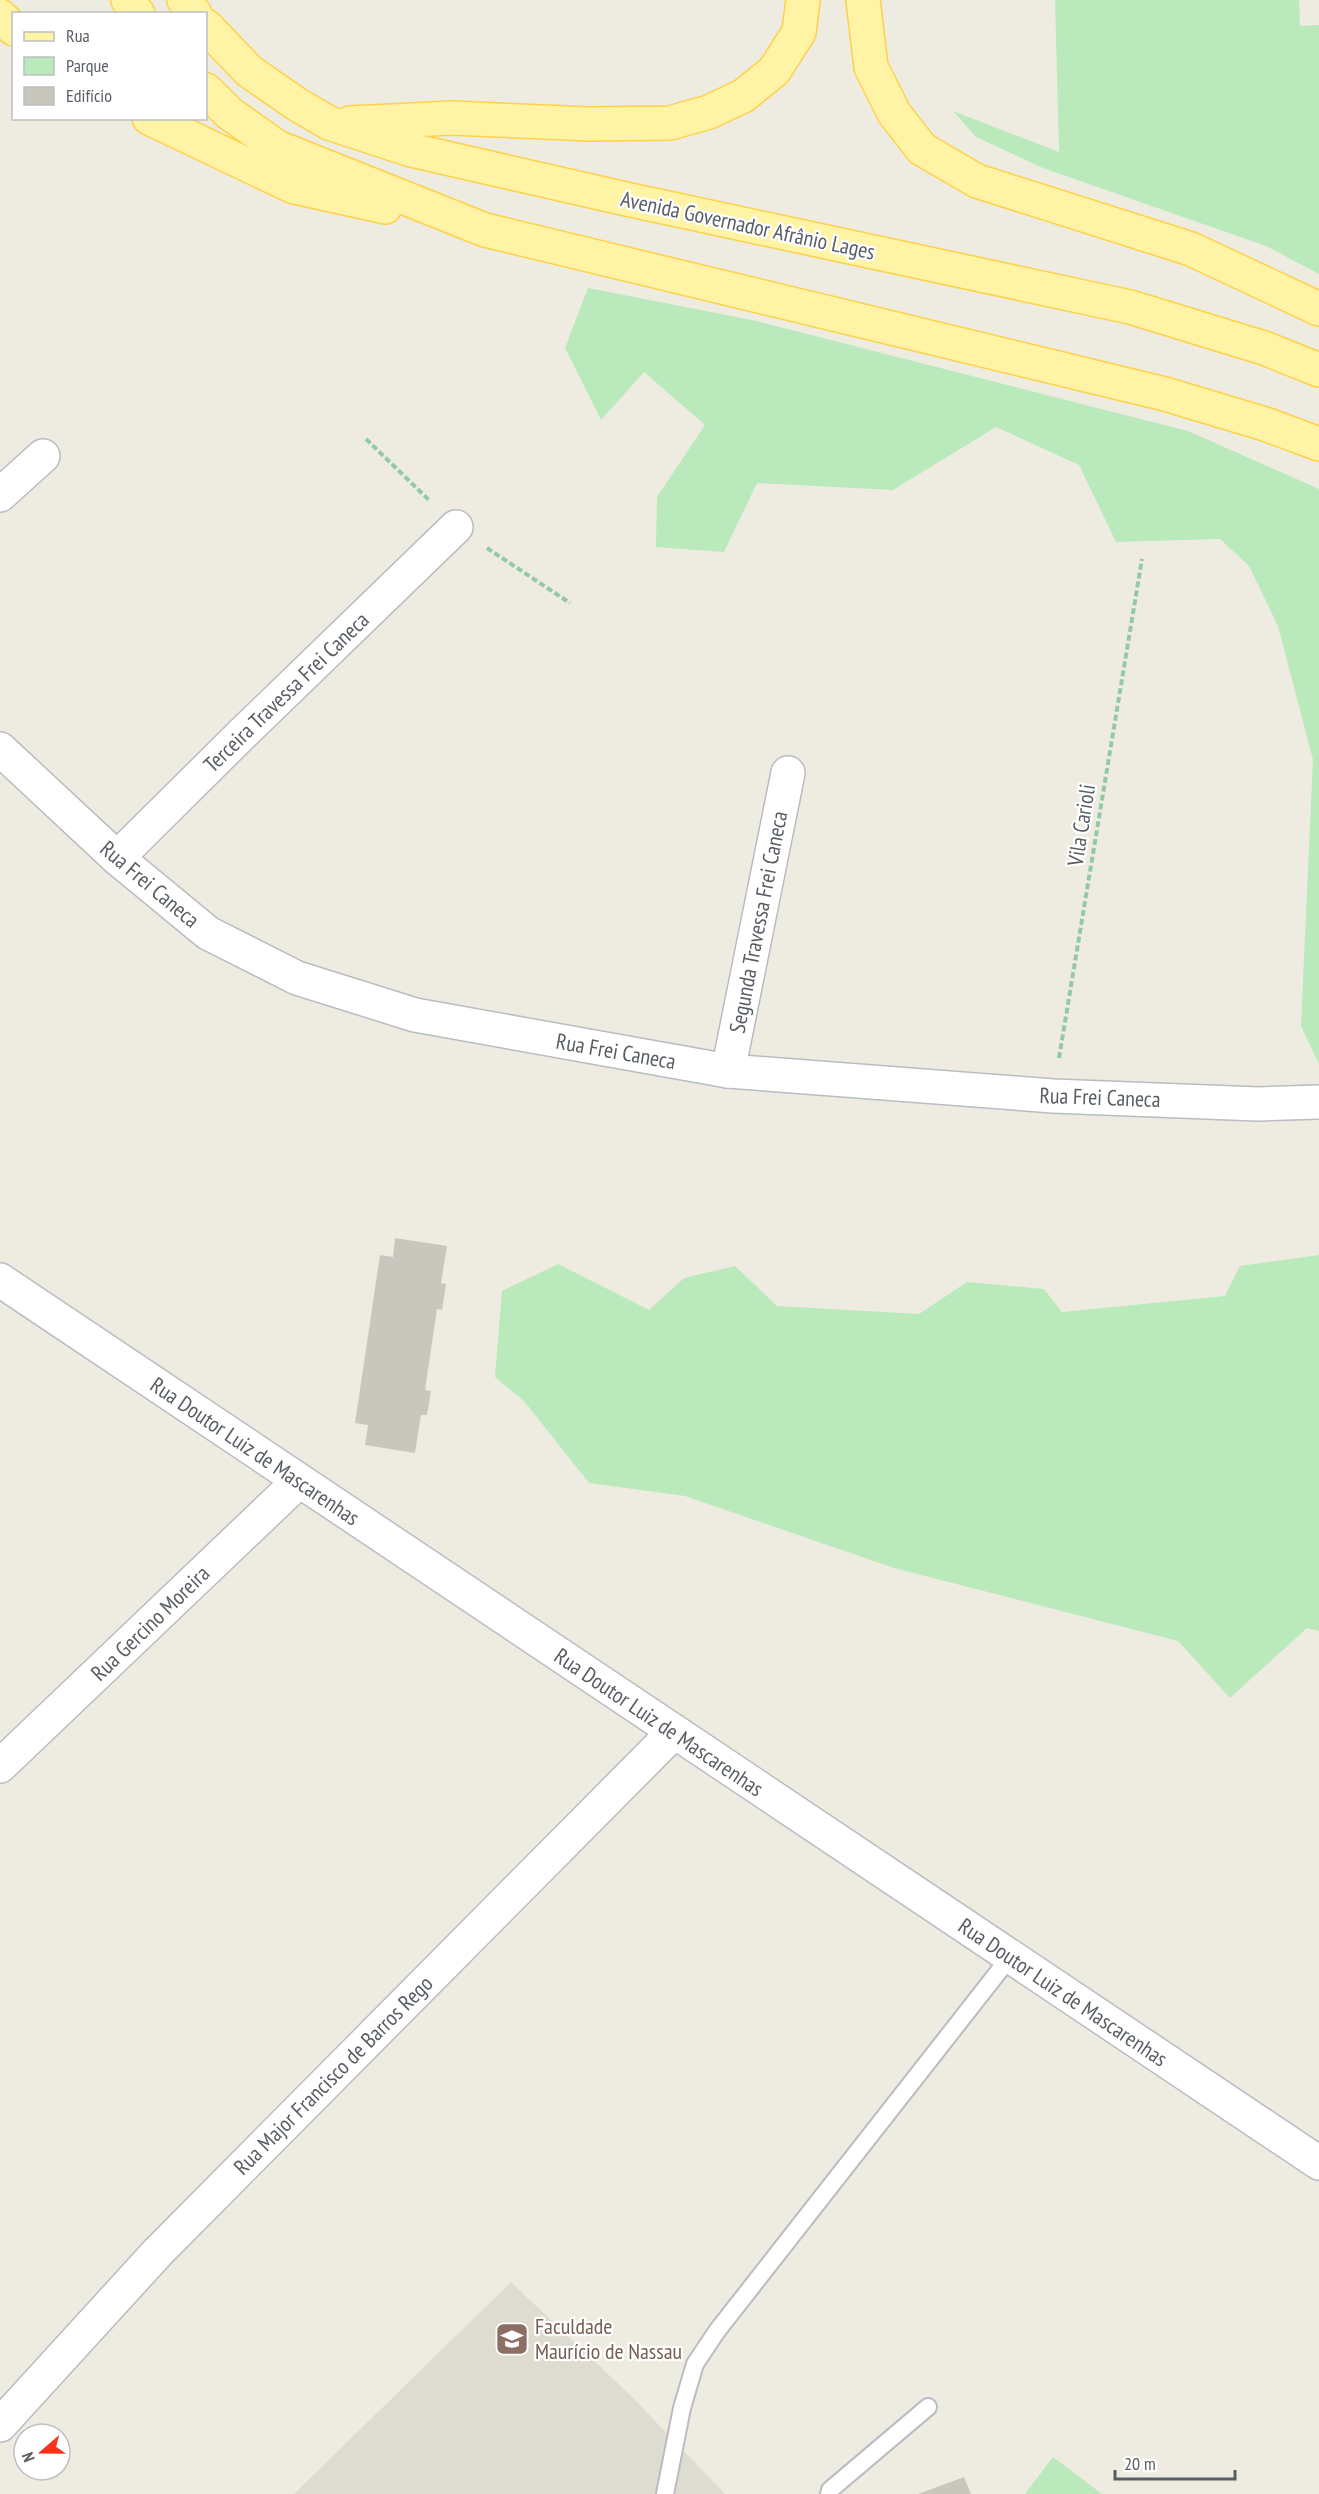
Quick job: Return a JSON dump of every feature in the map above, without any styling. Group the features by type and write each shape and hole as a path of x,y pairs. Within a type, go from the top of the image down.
{"main road":[{"path":"184,0 193,12"},
{"path":"329,123 452,118 590,124 670,123 709,112 743,96 774,70 799,32 803,0"},
{"path":"863,0 871,68 894,113 922,148 977,181 1191,249 1319,309"},
{"path":"0,16 12,27"},
{"name":"Avenida Governador Afrânio Lages","path":"207,28 249,71 298,105 329,123 433,156 1130,307 1264,348 1319,370"},
{"path":"207,91 229,113 277,147 485,230"},
{"path":"153,120 294,187 485,230 1165,394 1265,424 1319,444"}],"street":[{"path":"0,495 43,456"},
{"name":"Terceira Travessa Frei Caneca","path":"117,858 249,726 456,527"},
{"name":"Rua Frei Caneca","path":"0,749 117,858 208,933 297,978 415,1015 728,1071 1053,1096 1258,1104 1319,1102"},
{"name":"Segunda Travessa Frei Caneca","path":"728,1071 788,773"},
{"name":"Rua Doutor Luiz de Mascarenhas","path":"0,1280 1319,2163"},
{"name":"Rua Gercino Moreira","path":"0,1766 299,1481"},
{"name":"Rua Major Francisco de Barros Rego","path":"0,2425 158,2252 674,1732"}],"lane":[{"path":"665,2494 682,2408 694,2364 717,2331 1010,1957"},
{"path":"829,2494 830,2490 928,2407"}],"path":[{"name":"Vila Carioli","path":"1053,1096 1142,559"}],"shaded area":[{"name":"Faculdade Maurício de Nassau","path":"511,2282 632,2397 725,2494 294,2494"}],"green space":[{"path":"1055,0 1299,0 1300,26 1319,25 1319,274 1266,246 1043,168 976,137 953,111 1059,152"},
{"path":"588,288 752,320 1188,431 1319,489 1319,1064 1301,1026 1313,760 1278,626 1249,566 1220,539 1116,542 1079,465 996,427 893,490 757,483 724,552 656,547 657,497 705,425 644,372 601,420 565,348"},
{"path":"1319,1255 1319,1631 1307,1628 1230,1698 1178,1641 894,1568 685,1496 589,1483 524,1401 495,1377 502,1291 558,1264 649,1310 684,1278 735,1266 777,1306 919,1314 967,1282 1044,1289 1062,1312 1225,1296 1240,1266"},
{"path":"1053,2457 1102,2494 1025,2494"}],"building":[{"path":"395,1238 447,1246 441,1283 446,1284 442,1310 437,1309 425,1390 431,1391 427,1415 421,1415 415,1453 365,1445 368,1425 355,1423 380,1255 393,1257"},
{"path":"964,2477 971,2494 918,2494"}],"place":[{"name":"Faculdade Maurício de Nassau","path":"512,2339"}]}
